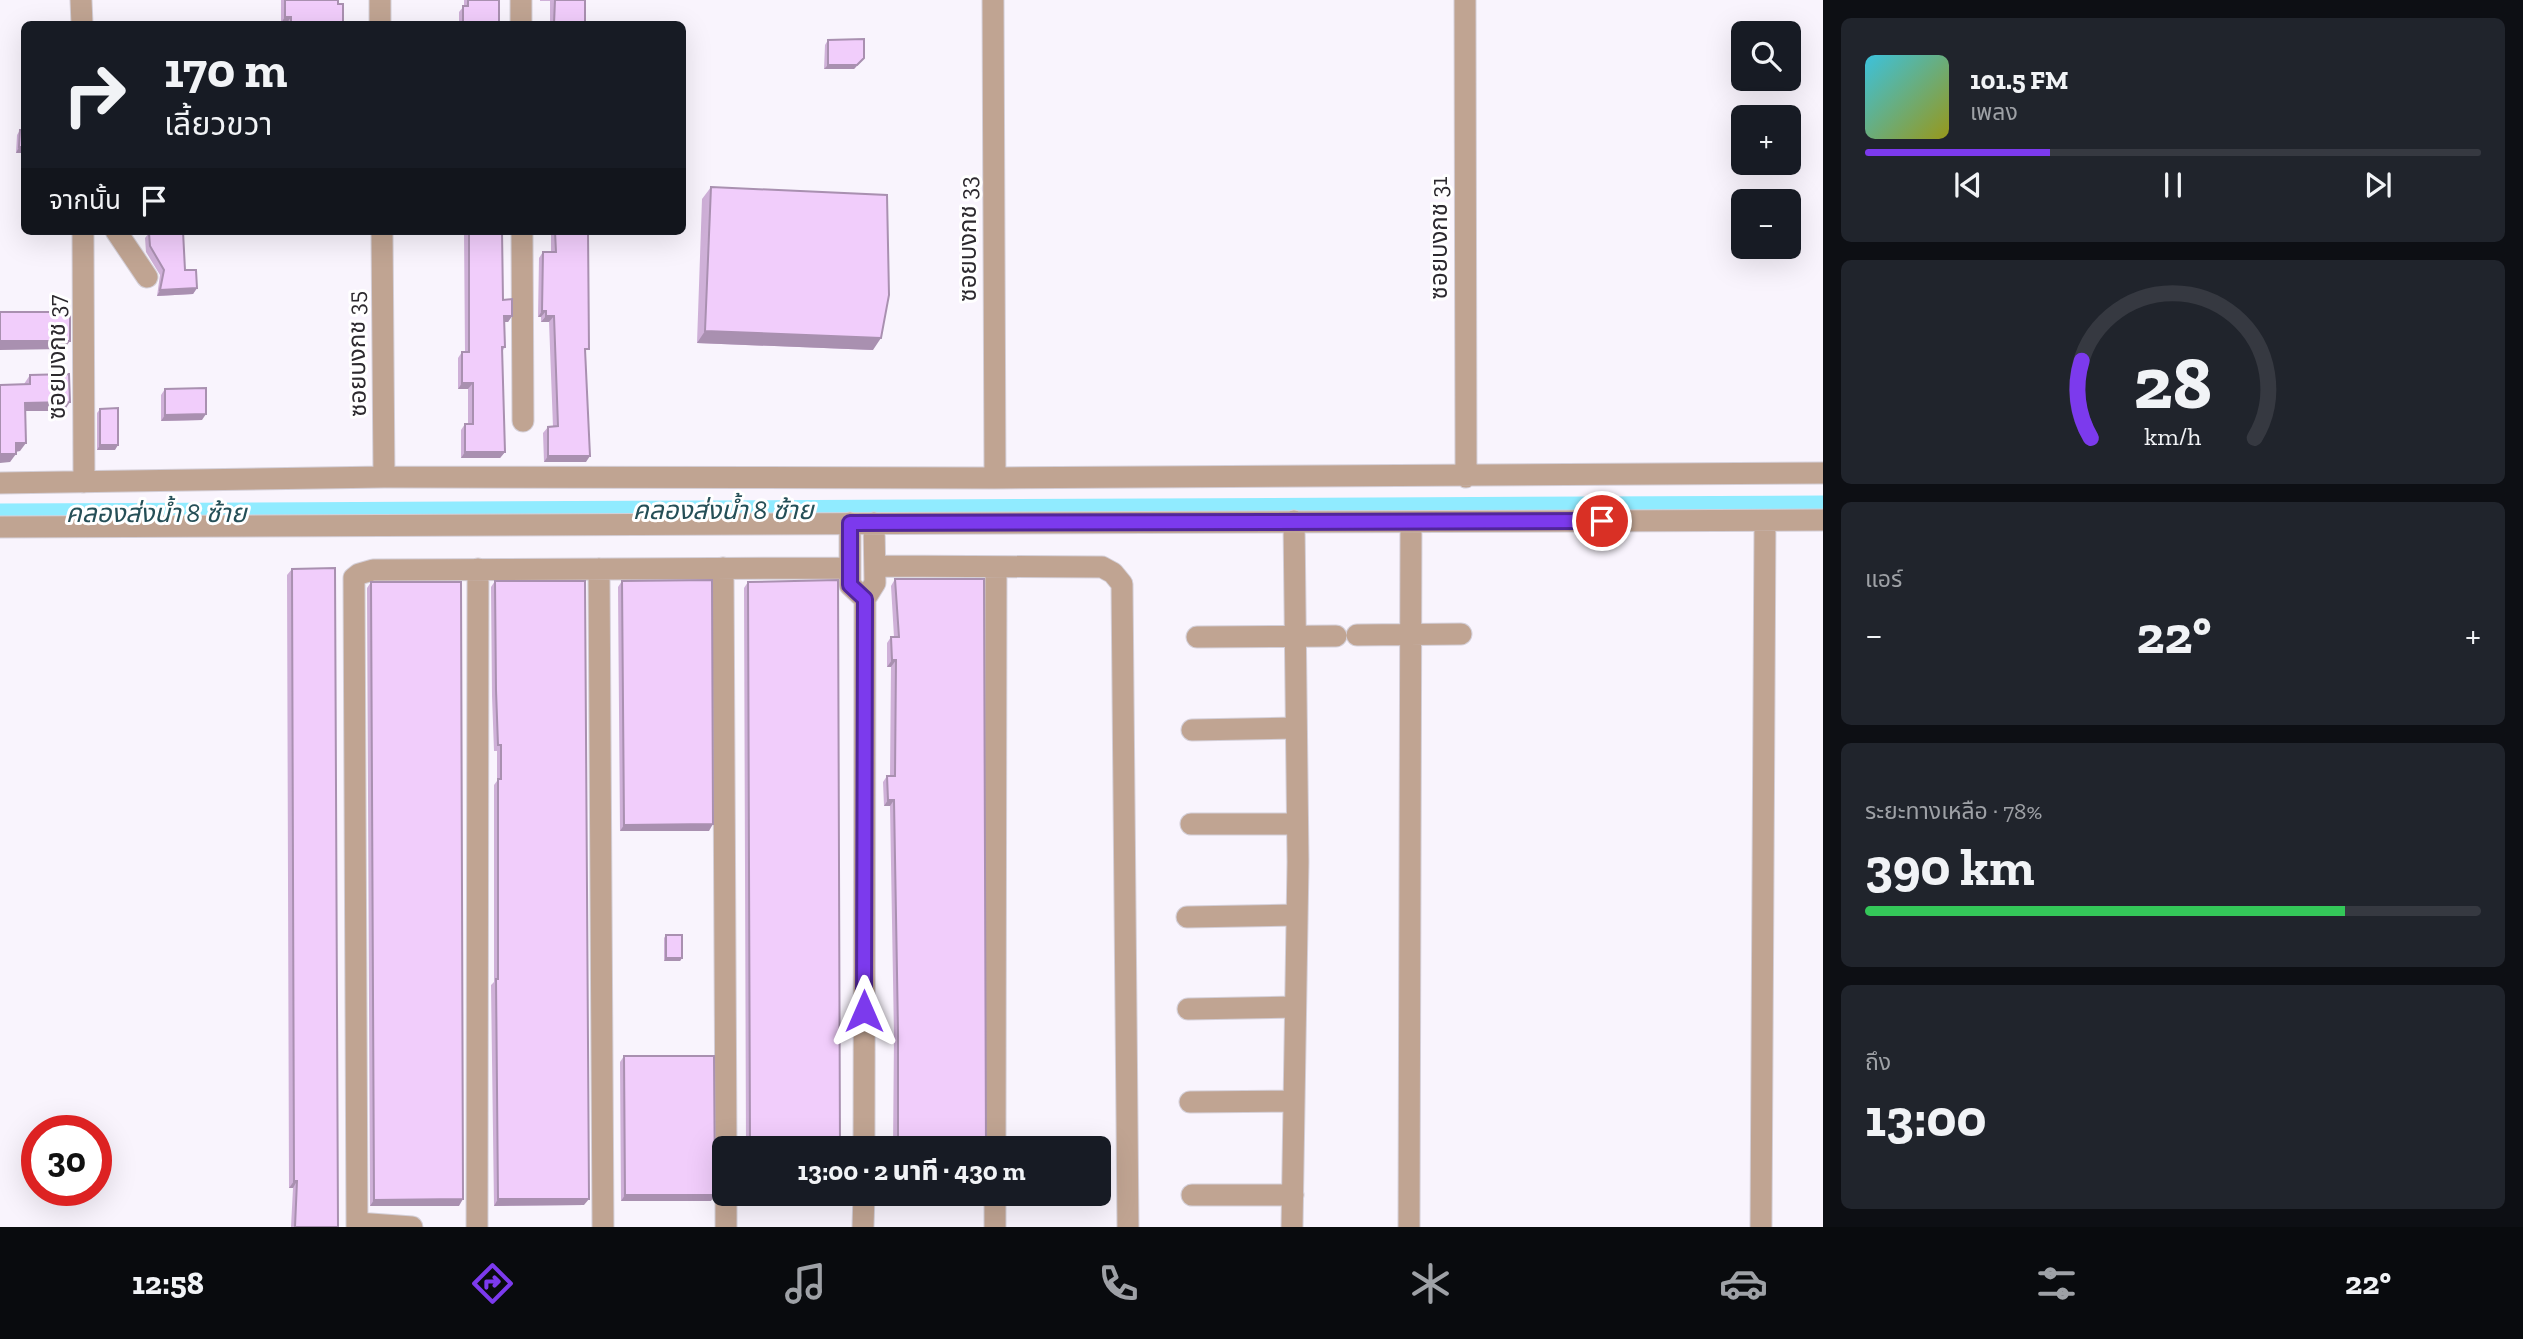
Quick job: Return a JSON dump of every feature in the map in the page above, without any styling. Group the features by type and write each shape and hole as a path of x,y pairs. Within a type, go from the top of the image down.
{"street":[{"path":"81,0 82,21"},
{"path":"380,0 380,21"},
{"path":"521,0 521,21"},
{"name":"ซอยบงกช 33","path":"993,0 995,478"},
{"name":"ซอยบงกช 31","path":"1465,0 1466,477"},
{"name":"ซอยบงกช 37","path":"83,235 84,482"},
{"path":"119,235 147,277"},
{"name":"ซอยบงกช 35","path":"382,235 384,477"},
{"path":"522,235 523,421"},
{"path":"0,483 384,477 1466,477 1823,473"},
{"path":"1761,1227 1765,520"},
{"path":"0,527 1823,520"},
{"path":"1292,1227 1297,915 1294,522"},
{"path":"1409,1227 1411,522"},
{"path":"850,523 850,585 865,599"},
{"path":"864,1136 865,599 875,583 874,523"},
{"path":"875,566 1101,567 1113,573 1122,584 1128,1227"},
{"path":"723,568 726,1136"},
{"path":"412,1227 357,1225 354,578 373,570 850,568"},
{"path":"995,1136 996,568"},
{"path":"477,1227 478,569"},
{"path":"599,569 603,1227"},
{"path":"1197,637 1461,634"},
{"path":"1192,730 1296,728"},
{"path":"1191,824 1297,824"},
{"path":"1187,917 1297,915"},
{"path":"1188,1009 1295,1007"},
{"path":"1190,1102 1294,1101"},
{"path":"1192,1195 1293,1195"},
{"path":"726,1206 726,1227"},
{"path":"863,1227 864,1206"},
{"path":"995,1206 995,1227"}],"building":[{"path":"285,0 338,0 338,4 343,4 343,21 291,21 291,17 285,17"},
{"path":"468,0 499,0 499,21 463,21 463,6 468,6"},
{"path":"555,0 585,0 585,21 554,21"},
{"path":"864,39 864,58 857,65 828,65 828,40"},
{"path":"711,187 887,195 889,295 881,338 705,331"},
{"path":"149,235 183,235 185,270 196,270 197,288 160,290 164,270 150,246"},
{"path":"469,235 502,235 503,300 512,299 512,316 504,316 505,347 502,347 505,452 465,452 465,424 473,424 473,383 462,383 462,352 469,352"},
{"path":"555,235 588,235 589,349 585,349 590,456 548,456 548,427 558,426 554,316 546,316 546,311 542,311 543,252 556,252"},
{"path":"0,312 70,312 70,341 0,341"},
{"path":"69,374 70,402 25,403 26,443 16,443 16,454 0,454 0,385 30,384 30,375"},
{"path":"206,388 206,414 165,415 165,389"},
{"path":"118,408 118,445 100,445 100,409"},
{"path":"335,568 338,1227 295,1227 297,1181 294,1181 292,569"},
{"path":"895,579 984,579 986,1136 898,1136 894,800 888,800 887,776 895,776 896,660 892,660 891,637 899,637"},
{"path":"712,580 713,824 624,825 622,581"},
{"path":"838,580 840,1136 750,1136 748,582"},
{"path":"495,581 585,581 589,1199 498,1199 496,979 498,779 501,779 501,745 498,745"},
{"path":"371,582 461,582 463,1199 374,1200"},
{"path":"666,935 682,935 682,958 666,958"},
{"path":"624,1056 714,1056 712,1195 625,1195"}],"waterway":[{"name":"คลองส่งน้ำ 8 ซ้าย","path":"0,514 1823,506"}],"route":[{"path":"864,1011 865,599 850,585 850,523 1602,521"}]}
